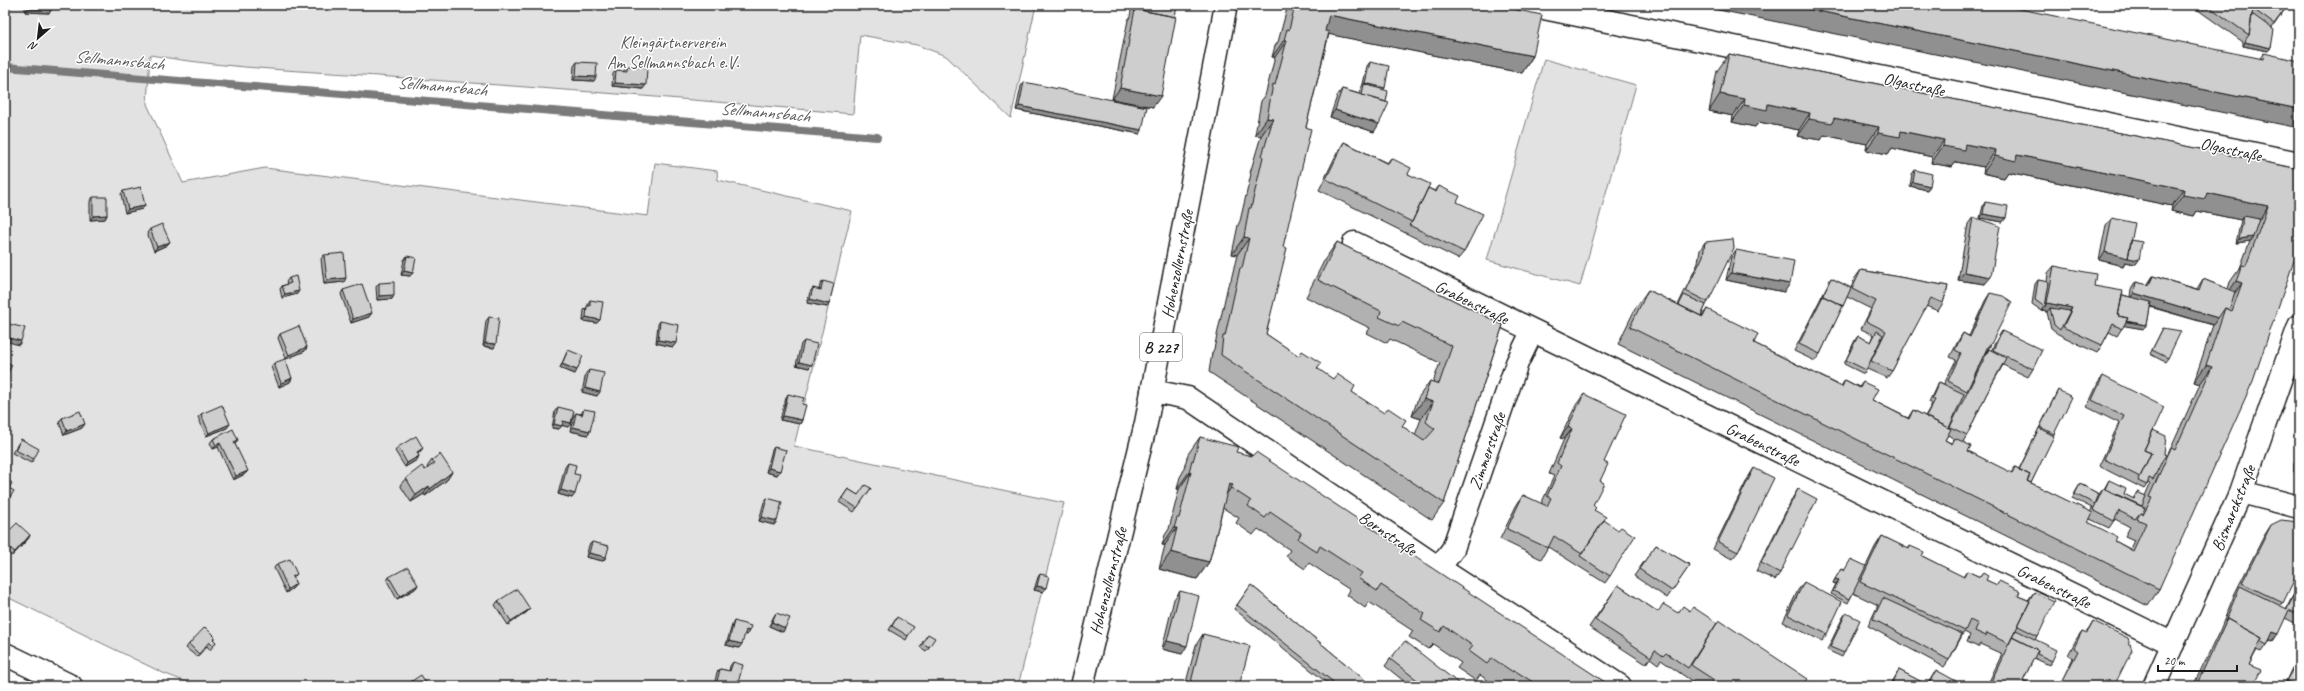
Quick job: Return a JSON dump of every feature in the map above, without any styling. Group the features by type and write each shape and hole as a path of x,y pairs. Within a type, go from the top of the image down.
{"street":[{"name":"Hohenzollernstraße","path":"1082,686 1152,391 1226,5"},
{"name":"Olgastraße","path":"1529,5 2299,163"},
{"name":"Grabenstraße","path":"1354,243 1532,332 2173,644"},
{"name":"Bismarckstraße","path":"2154,686 2241,492 2299,326"},
{"name":"Zimmerstraße","path":"1439,568 1453,549 1517,363 1532,332"},
{"name":"Bornstraße","path":"1152,391 1188,398 1439,568 1620,686"},
{"path":"2241,492 2299,507"},
{"path":"5,654 71,686"}],"green space":[{"name":"Kleingärtnerverein Am Sellmannsbach e.V.","path":"5,5 1036,5 1011,118 946,56 917,45 860,35 853,114 572,91 277,70 213,64 150,55 147,104 183,183 265,168 648,216 655,163 717,171 718,180 852,211 794,446 1064,503 1018,686 197,686 163,673 5,596"},
{"path":"1544,59 1636,85 1580,286 1487,260"}],"building":[{"path":"28,5 52,5 52,9 28,8"},
{"path":"1136,5 1177,5 1175,17 1135,9"},
{"path":"1295,5 1493,5 1542,15 1533,56 1329,15 1325,31 1329,32 1306,127 1311,129 1283,247 1287,248 1266,334 1299,356 1302,351 1321,363 1317,368 1333,379 1337,374 1355,386 1352,392 1384,413 1388,408 1406,420 1402,426 1424,441 1435,429 1426,422 1433,402 1424,399 1430,381 1439,384 1452,346 1402,322 1399,326 1379,317 1381,311 1318,280 1337,242 1503,325 1444,503 1221,355 1223,336 1225,336 1240,268 1242,268 1249,238 1244,237 1249,208 1251,208 1262,156 1273,119 1267,118 1273,84 1275,85 1287,40 1284,40 1287,29 1289,30"},
{"path":"1789,5 2001,5 2263,59 2264,53 2299,61 2299,109"},
{"path":"2207,5 2288,5 2274,24 2253,9 2249,35"},
{"path":"1135,9 1176,17 1161,96 1120,88"},
{"path":"2252,14 2274,30 2271,48 2245,42 2249,35"},
{"path":"1729,54 2299,169 2299,246 2253,381 2159,589 1630,327 1648,290 1703,317 1707,309 1758,334 1754,343 1842,387 1845,380 1860,388 1863,382 1878,389 1872,400 1909,419 1913,410 1951,429 1945,440 1952,444 1955,438 1971,446 1968,451 2012,473 2015,467 2030,475 2027,481 2093,513 2088,522 2117,537 2115,541 2133,551 2146,523 2137,519 2140,513 2143,515 2152,498 2149,497 2171,448 2175,450 2212,367 2206,365 2225,308 2232,311 2242,283 2236,281 2242,265 2246,266 2268,206 2207,193 2205,199 2183,195 2184,189 2017,155 2016,161 1995,156 1996,150 1965,144 1964,150 1943,146 1944,140 1901,131 1900,137 1878,133 1879,127 1834,118 1832,123 1809,119 1810,113 1768,104 1767,110 1744,105 1745,99 1720,94"},
{"path":"577,62 597,63 596,77 576,76"},
{"path":"1370,62 1389,66 1385,88 1365,83"},
{"path":"627,66 647,67 646,85 615,83 616,70 627,71"},
{"path":"1024,82 1147,107 1142,130 1019,106"},
{"path":"1364,84 1388,91 1386,102 1362,95"},
{"path":"1342,89 1389,103 1379,124 1335,110"},
{"path":"1344,142 1388,164 1391,158 1411,168 1408,174 1430,184 1412,222 1326,179"},
{"path":"1915,170 1932,174 1930,186 1913,182"},
{"path":"1439,186 1460,196 1457,202 1483,214 1464,252 1409,225 1412,222 1428,188 1436,192"},
{"path":"141,187 145,206 128,209 123,191"},
{"path":"93,197 107,197 107,215 93,216"},
{"path":"1985,202 2008,206 2006,218 1983,214"},
{"path":"2244,216 2259,219 2253,237 2239,239"},
{"path":"1973,217 2000,226 1991,277 1964,272"},
{"path":"2112,218 2135,223 2128,258 2105,252"},
{"path":"162,224 170,242 157,247 150,229"},
{"path":"1733,239 1734,248 1708,302 1686,291 1703,256 1705,242"},
{"path":"2131,240 2142,242 2139,260 2128,258"},
{"path":"1736,250 1794,261 1790,284 1731,273"},
{"path":"344,253 346,278 327,280 324,255"},
{"path":"407,256 416,258 413,273 404,271"},
{"path":"2054,266 2096,274 2094,286 2123,291 2118,316 2128,318 2122,329 2113,324 2102,345 2063,327 2072,308 2047,303"},
{"path":"1861,270 1948,286 1943,303 1931,298 1892,371 1871,361 1886,331 1866,321 1876,301 1852,289"},
{"path":"296,276 299,291 285,294 282,286 291,283 289,278"},
{"path":"2153,276 2199,290 2203,279 2235,292 2229,310 2225,308 2218,318 2134,293 2136,282 2149,285"},
{"path":"1831,278 1851,288 1843,306 1823,296 1821,299"},
{"path":"2038,280 2049,282 2045,307 2035,300"},
{"path":"823,281 834,284 829,304 810,299 813,288 821,290"},
{"path":"394,282 394,295 379,296 379,283"},
{"path":"362,284 372,313 353,319 343,290"},
{"path":"1990,293 2003,296 2012,302 1990,346 1988,346 1967,391 1948,381 1961,353 1955,350 1963,333 1970,337"},
{"path":"1684,295 1706,305 1701,316 1679,305"},
{"path":"2122,295 2151,302 2147,325 2126,321 2128,318 2118,316"},
{"path":"1823,296 1843,306 1820,354 1799,344"},
{"path":"590,300 603,302 600,320 586,317 587,306 590,306"},
{"path":"2050,308 2070,311 2060,330 2054,325"},
{"path":"489,317 499,318 496,344 485,343"},
{"path":"660,321 679,325 676,343 658,340"},
{"path":"5,323 25,328 21,341 5,337"},
{"path":"299,326 307,347 289,355 280,334"},
{"path":"2163,328 2181,331 2168,358 2152,350"},
{"path":"1877,331 1883,335 1866,370 1846,360 1858,336 1871,342"},
{"path":"2002,331 2042,350 2033,369 1993,350"},
{"path":"804,341 817,344 812,365 799,362"},
{"path":"1989,349 2006,358 1967,435 1950,427"},
{"path":"568,350 583,356 577,370 562,364"},
{"path":"285,359 292,378 281,383 274,363"},
{"path":"5,361 12,365 5,378"},
{"path":"589,370 604,373 600,392 585,388"},
{"path":"2103,376 2164,407 2144,450 2151,453 2140,477 2104,459 2124,416 2092,400"},
{"path":"1939,382 1964,394 1949,428 1926,417 1935,400 1932,398"},
{"path":"2058,390 2072,397 2054,434 2040,427"},
{"path":"788,394 804,398 802,404 806,405 802,420 783,416"},
{"path":"1584,394 1626,414 1604,462 1608,464 1600,481 1604,483 1593,505 1596,508 1594,510 1606,517 1582,554 1554,536 1548,548 1507,529 1523,495 1547,506 1551,498 1547,496 1561,466 1557,463 1572,429 1568,427"},
{"path":"222,405 230,424 209,433 201,414"},
{"path":"558,407 574,411 571,423 563,421 562,426 554,424"},
{"path":"584,409 595,411 590,431 573,427 576,413 582,415"},
{"path":"80,411 85,424 67,431 62,418"},
{"path":"2039,428 2054,436 2031,483 2027,481 2030,475 2019,470"},
{"path":"233,429 238,440 234,442 248,471 236,476 220,443 216,445 213,439"},
{"path":"2153,430 2166,436 2164,454 2166,455 2153,480 2149,478 2147,485 2138,481 2151,453 2144,450"},
{"path":"416,436 423,448 417,452 419,456 407,463 398,447"},
{"path":"1200,437 1238,447 1236,452 1252,456 1256,452 1611,686 1539,686 1514,670 1513,672 1492,658 1487,664 1469,651 1473,646 1444,626 1440,632 1421,620 1425,614 1381,585 1377,591 1358,578 1362,573 1320,546 1317,552 1298,539 1301,533 1270,512 1265,518 1248,506 1251,501 1231,488 1233,485 1229,484 1209,562 1171,552 1177,528 1174,528 1177,518 1179,518 1191,472 1189,472 1192,460 1193,461"},
{"path":"21,439 39,449 34,459 15,450"},
{"path":"774,447 786,450 780,471 769,468"},
{"path":"440,454 452,472 430,489 429,486 416,495 406,478 422,466 425,470 435,463 432,460"},
{"path":"568,463 576,465 574,474 580,475 575,494 561,490"},
{"path":"1754,468 1774,478 1738,552 1718,542"},
{"path":"5,478 12,483 9,488 14,491 6,503 5,502"},
{"path":"2109,480 2126,488 2124,494 2134,499 2137,492 2146,496 2142,506 2105,489"},
{"path":"2080,484 2099,494 2095,504 2075,494"},
{"path":"865,485 871,488 857,508 842,498 848,489 858,495"},
{"path":"1798,489 1817,499 1780,573 1761,563"},
{"path":"2103,489 2145,508 2142,514 2140,513 2135,519 2119,511 2114,521 2093,510"},
{"path":"767,498 782,502 777,521 762,517"},
{"path":"1604,520 1618,530 1621,527 1635,536 1610,576 1580,556"},
{"path":"2281,520 2299,522 2299,570 2283,603 2242,583 2271,525"},
{"path":"17,523 30,535 15,552 5,544 5,535"},
{"path":"1882,536 1909,549 1910,546 1924,552 1922,556 1964,577 1967,571 1980,577 1983,573 1988,576 1986,580 1997,585 1999,581 2020,591 2018,596 2030,601 2009,644 1987,633 1986,636 1975,631 1978,624 1970,620 1965,631 1860,582"},
{"path":"592,542 609,546 606,557 589,553"},
{"path":"1656,545 1690,565 1672,591 1639,569"},
{"path":"290,559 297,574 292,577 296,584 288,589 277,564"},
{"path":"1851,559 1866,566 1850,599 1833,591 1839,580 1835,579 1841,569 1844,571"},
{"path":"408,567 418,585 400,596 389,577"},
{"path":"1040,574 1049,576 1046,588 1037,586"},
{"path":"1804,582 1842,602 1827,634 1788,615"},
{"path":"1251,585 1372,686 1337,686 1237,605"},
{"path":"1618,585 1658,612 1663,604 1678,613 1683,606 1690,611 1693,607 1717,623 1688,668 1666,653 1663,656 1655,650 1651,657 1595,620"},
{"path":"2240,586 2287,609 2299,586 2299,615 2289,610 2278,634 2273,632 2267,645 2260,641 2262,638 2227,619 2225,622"},
{"path":"517,589 530,609 511,621 498,601"},
{"path":"1180,591 1199,596 1187,646 1167,641"},
{"path":"2034,592 2054,602 2038,636 2018,626"},
{"path":"1883,598 1962,634 1949,660 1873,619"},
{"path":"776,613 790,618 785,628 772,622"},
{"path":"1846,613 1860,620 1844,653 1830,647"},
{"path":"897,617 914,627 908,636 892,626"},
{"path":"2227,619 2262,638 2249,665 2261,670 2253,686 2196,686"},
{"path":"1719,620 1808,679 1805,683 1809,686 1715,686 1711,683 1714,680 1691,665"},
{"path":"734,621 751,626 749,631 746,630 742,644 729,641"},
{"path":"2093,621 2128,638 2132,650 2114,686 2060,686 2078,651 2074,648 2082,631 2087,633"},
{"path":"205,627 215,637 213,639 216,642 213,646 209,642 199,654 189,644"},
{"path":"2016,630 2057,650 2052,661 2037,654 2038,650 2012,637"},
{"path":"928,634 935,638 929,647 922,643"},
{"path":"1203,634 1250,646 1239,686 1190,686"},
{"path":"2012,637 2038,650 2023,680 2035,686 1989,686"},
{"path":"1405,641 1462,686 1425,686 1390,659"},
{"path":"733,662 743,665 737,686 716,686 720,669 730,671"},
{"path":"2295,665 2299,667 2299,686 2286,681"},
{"path":"1899,670 1928,685 1936,670 1956,681 1954,686 1891,686"},
{"path":"421,675 428,686 406,685"}],"waterway":[{"name":"Sellmannsbach","path":"5,67 877,137"}]}
